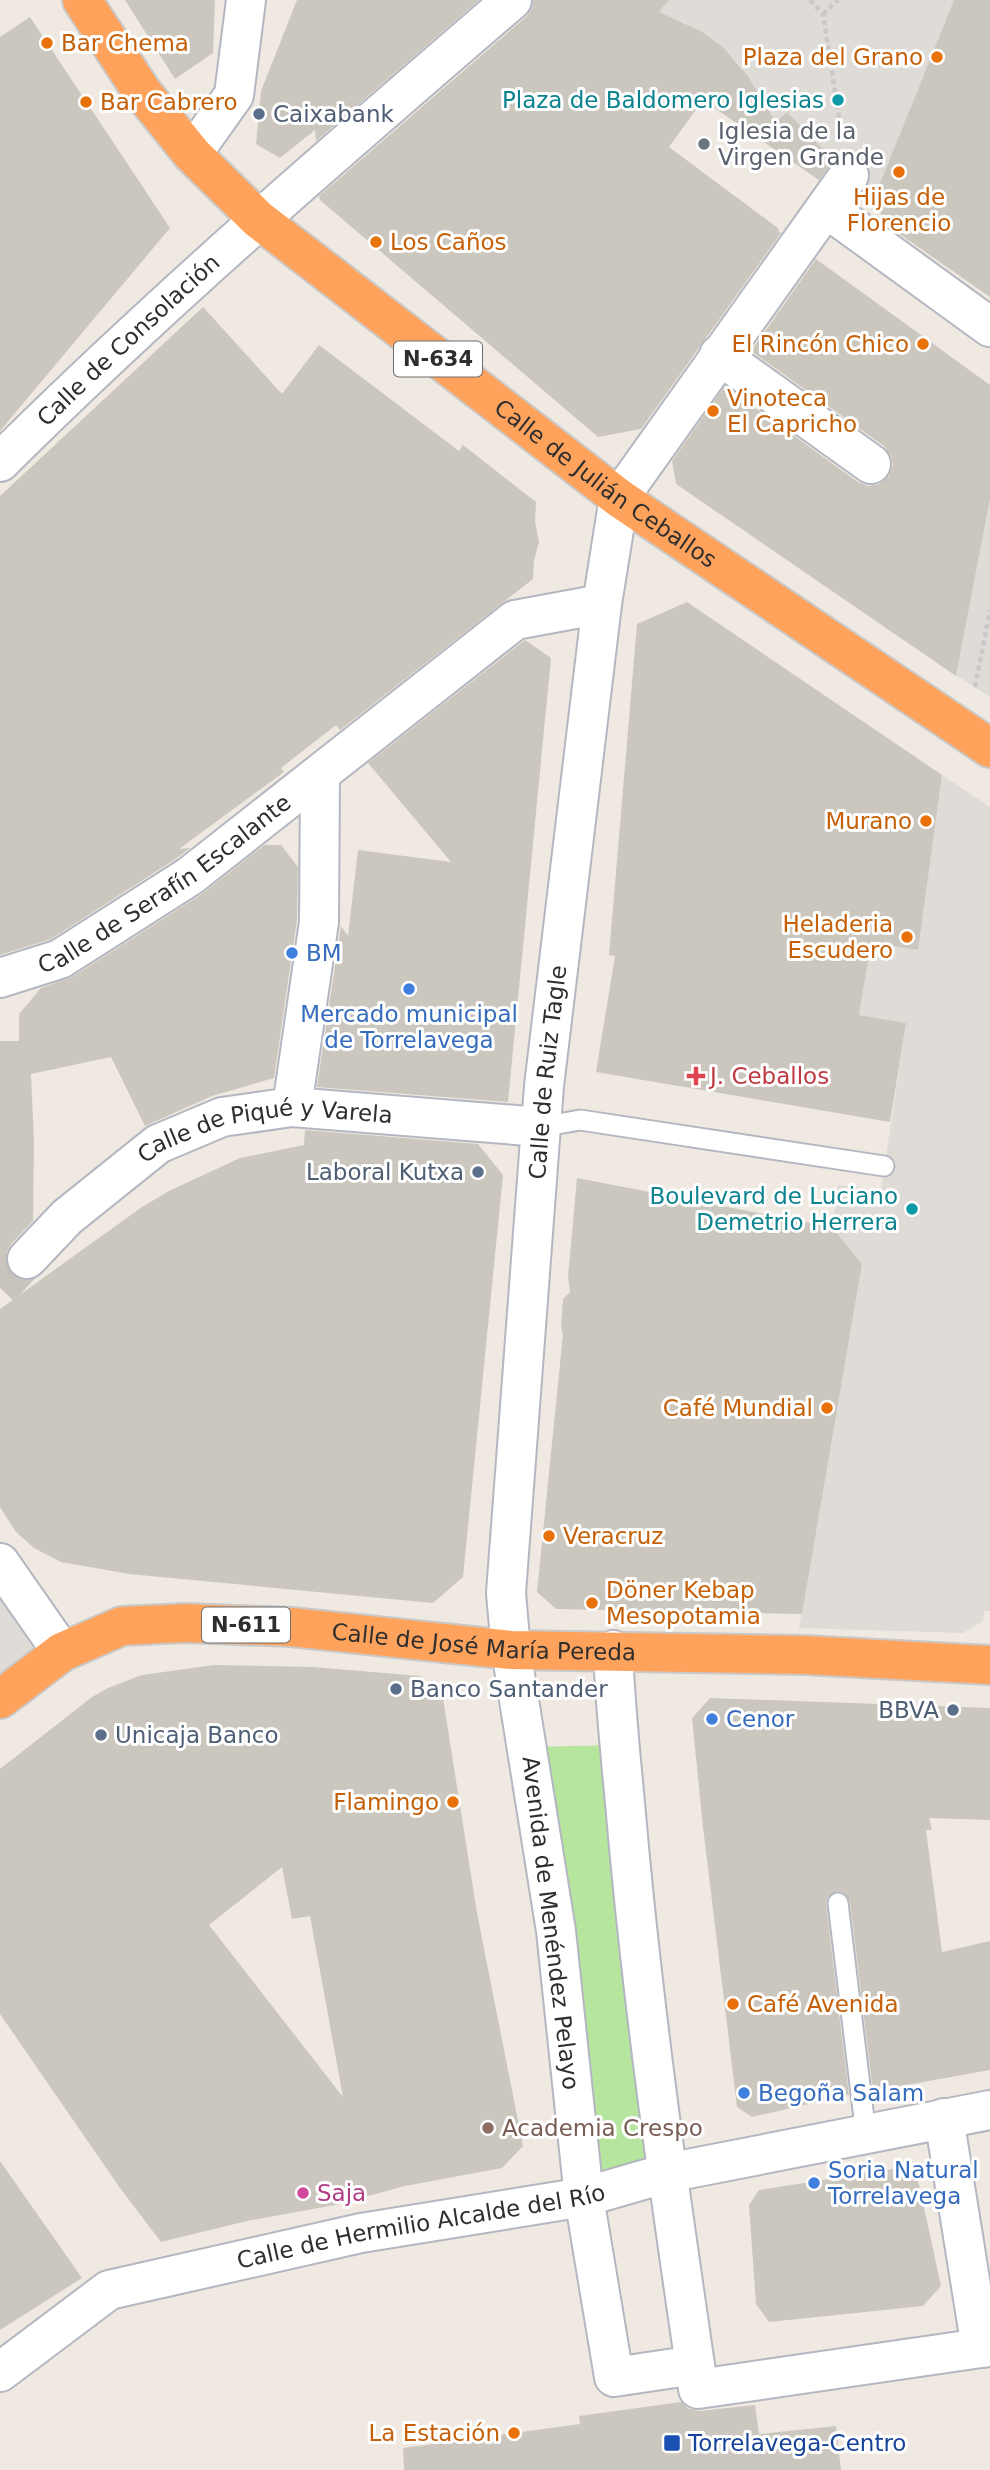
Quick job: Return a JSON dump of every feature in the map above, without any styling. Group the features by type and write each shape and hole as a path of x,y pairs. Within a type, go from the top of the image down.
{"highway":[{"name":"Calle de Julián Ceballos","path":"82,0 142,92 192,154 258,219 619,498 990,748"},
{"name":"Calle de José María Pereda","path":"0,1699 62,1652 122,1626 185,1623 291,1627 512,1650 613,1650 990,1665"}],"street":[{"path":"192,154 234,95 246,0"},
{"name":"Calle de Consolación","path":"0,462 89,374 258,219 512,0"},
{"path":"619,498 849,175"},
{"path":"826,208 990,327"},
{"path":"719,355 871,464"},
{"name":"Calle de Ruiz Tagle","path":"512,1650 506,1593 546,1072 602,604 619,498"},
{"name":"Calle de Serafín Escalante","path":"0,978 60,959 190,876 515,620 602,604"},
{"name":"Calle de Serafín Escalante","path":"292,1107 319,922 320,776"},
{"name":"Calle de Piqué y Varela","path":"27,1259 67,1217 158,1144 222,1117 292,1107 541,1127"},
{"path":"0,1563 62,1652"},
{"name":"Avenida de Menéndez Pelayo","path":"512,1650 556,1931 584,2197 614,2377 695,2365"},
{"path":"613,1650 616,1719 635,1920 698,2389 985,2348 944,2118"},
{"name":"Calle de Hermilio Alcalde del Río","path":"0,2371 109,2290 361,2234 584,2197 667,2173 990,2110"}],"lane":[{"path":"541,1127 580,1120 884,1166"},
{"path":"838,1903 866,2135"}],"path":[{"path":"810,0 823,14 849,175"},
{"path":"823,14 838,0"}],"green space":[{"path":"620,1745 667,2173 584,2197 529,1747"}],"shaded area":[{"name":"Plaza de Baldomero Iglesias","path":"669,0 954,0 874,201 787,112 771,128 759,95 740,65 724,48 701,31 657,14"},
{"path":"990,499 990,697 956,675"},
{"name":"Boulevard de Luciano Demetrio Herrera","path":"942,775 990,807 990,1611 984,1611 983,1621 963,1633 799,1628 862,1264 832,1227 838,1185 881,1190 906,1023 859,1015 865,980 810,934 917,950"},
{"path":"0,1563 62,1652 0,1699"}],"building":[{"path":"125,0 215,0 213,53 175,79"},
{"path":"297,0 479,0 316,141 315,130 280,158 256,144 261,91"},
{"path":"533,0 669,0 659,12 701,31 724,48 747,75 776,122 787,112 834,160 819,180 703,100 669,147 781,233 641,429 598,437 320,200 319,196 526,17 532,8"},
{"path":"954,0 990,0 990,297 888,226 873,201"},
{"path":"30,17 170,228 0,431 0,37"},
{"path":"816,259 990,385 990,499 956,676 676,484 672,461 725,386 858,482 868,486 879,484 889,476 893,465 884,446 751,351"},
{"path":"203,307 282,394 319,345 459,451 463,445 536,502 535,521 539,542 533,579 340,730 336,725 281,768 284,772 179,849 190,848 177,858 51,939 0,955 0,496"},
{"path":"687,602 942,775 918,950 871,943 859,1015 906,1023 890,1122 596,1072 615,956 609,955 637,624"},
{"path":"525,640 551,658 508,1102 317,1087 341,926 348,936 358,850 451,862 368,763"},
{"path":"264,845 281,845 298,867 297,920 274,1078 212,1096 145,1126 111,1057 31,1074 33,1221 6,1253 6,1266 13,1275 0,1275 0,1041 19,1041 19,1014 41,988 72,977 202,894"},
{"path":"305,1130 478,1144 503,1175 463,1577 433,1603 129,1574 61,1562 34,1548 16,1532 0,1507 0,1309 142,1207 169,1191 240,1158 304,1145"},
{"path":"577,1178 832,1227 862,1264 802,1614 556,1609 537,1592 563,1334 563,1299 570,1292 568,1277"},
{"path":"214,1665 314,1667 420,1676 443,1698 477,1913 523,2146 502,2168 405,2186 335,2205 247,2221 161,2242 120,2188 0,2014 0,1769 92,1697 142,1675","holes":["282,1867 292,1919 310,1916 343,2097 209,1925"]},
{"path":"710,1698 990,1708 990,1820 929,1818 932,1830 926,1830 942,1952 990,1941 990,2070 873,2091 850,1902 843,1892 836,1891 827,1898 826,1904 849,2095 752,2117 737,2107 692,1718"},
{"path":"0,2161 82,2278 0,2330"},
{"path":"900,2168 918,2180 941,2286 923,2306 769,2322 756,2304 749,2205 759,2190"},
{"path":"681,2402 689,2409 700,2411 755,2405 759,2434 836,2426 841,2470 404,2470 403,2448 580,2424 579,2416"}],"tunnel":[{"path":"0,1288 27,1259"}],"place":[{"name":"Bar Chema","path":"47,43"},
{"name":"Plaza del Grano","path":"937,57"},
{"name":"Plaza de Baldomero Iglesias","path":"838,100"},
{"name":"Bar Cabrero","path":"86,102"},
{"name":"Caixabank","path":"259,114"},
{"name":"Iglesia de la Virgen Grande","path":"704,144"},
{"name":"Hijas de Florencio","path":"899,172"},
{"name":"Los Caños","path":"376,242"},
{"name":"El Rincón Chico","path":"923,344"},
{"name":"Vinoteca El Capricho","path":"713,411"},
{"name":"Murano","path":"926,821"},
{"name":"Heladeria Escudero","path":"907,937"},
{"name":"BM","path":"292,953"},
{"name":"Mercado municipal de Torrelavega","path":"409,989"},
{"name":"J. Ceballos","path":"696,1076"},
{"name":"Laboral Kutxa","path":"478,1172"},
{"name":"Boulevard de Luciano Demetrio Herrera","path":"912,1209"},
{"name":"Café Mundial","path":"827,1408"},
{"name":"Veracruz","path":"549,1536"},
{"name":"Döner Kebap Mesopotamia","path":"592,1603"},
{"name":"Banco Santander","path":"396,1689"},
{"name":"BBVA","path":"953,1710"},
{"name":"Cenor","path":"712,1719"},
{"name":"Unicaja Banco","path":"101,1735"},
{"name":"Flamingo","path":"453,1802"},
{"name":"Café Avenida","path":"733,2004"},
{"name":"Begoña Salam","path":"744,2093"},
{"name":"Academia Crespo","path":"488,2128"},
{"name":"Soria Natural Torrelavega","path":"814,2183"},
{"name":"Saja","path":"303,2193"},
{"name":"La Estación","path":"514,2433"},
{"name":"Torrelavega-Centro","path":"672,2443"}]}
